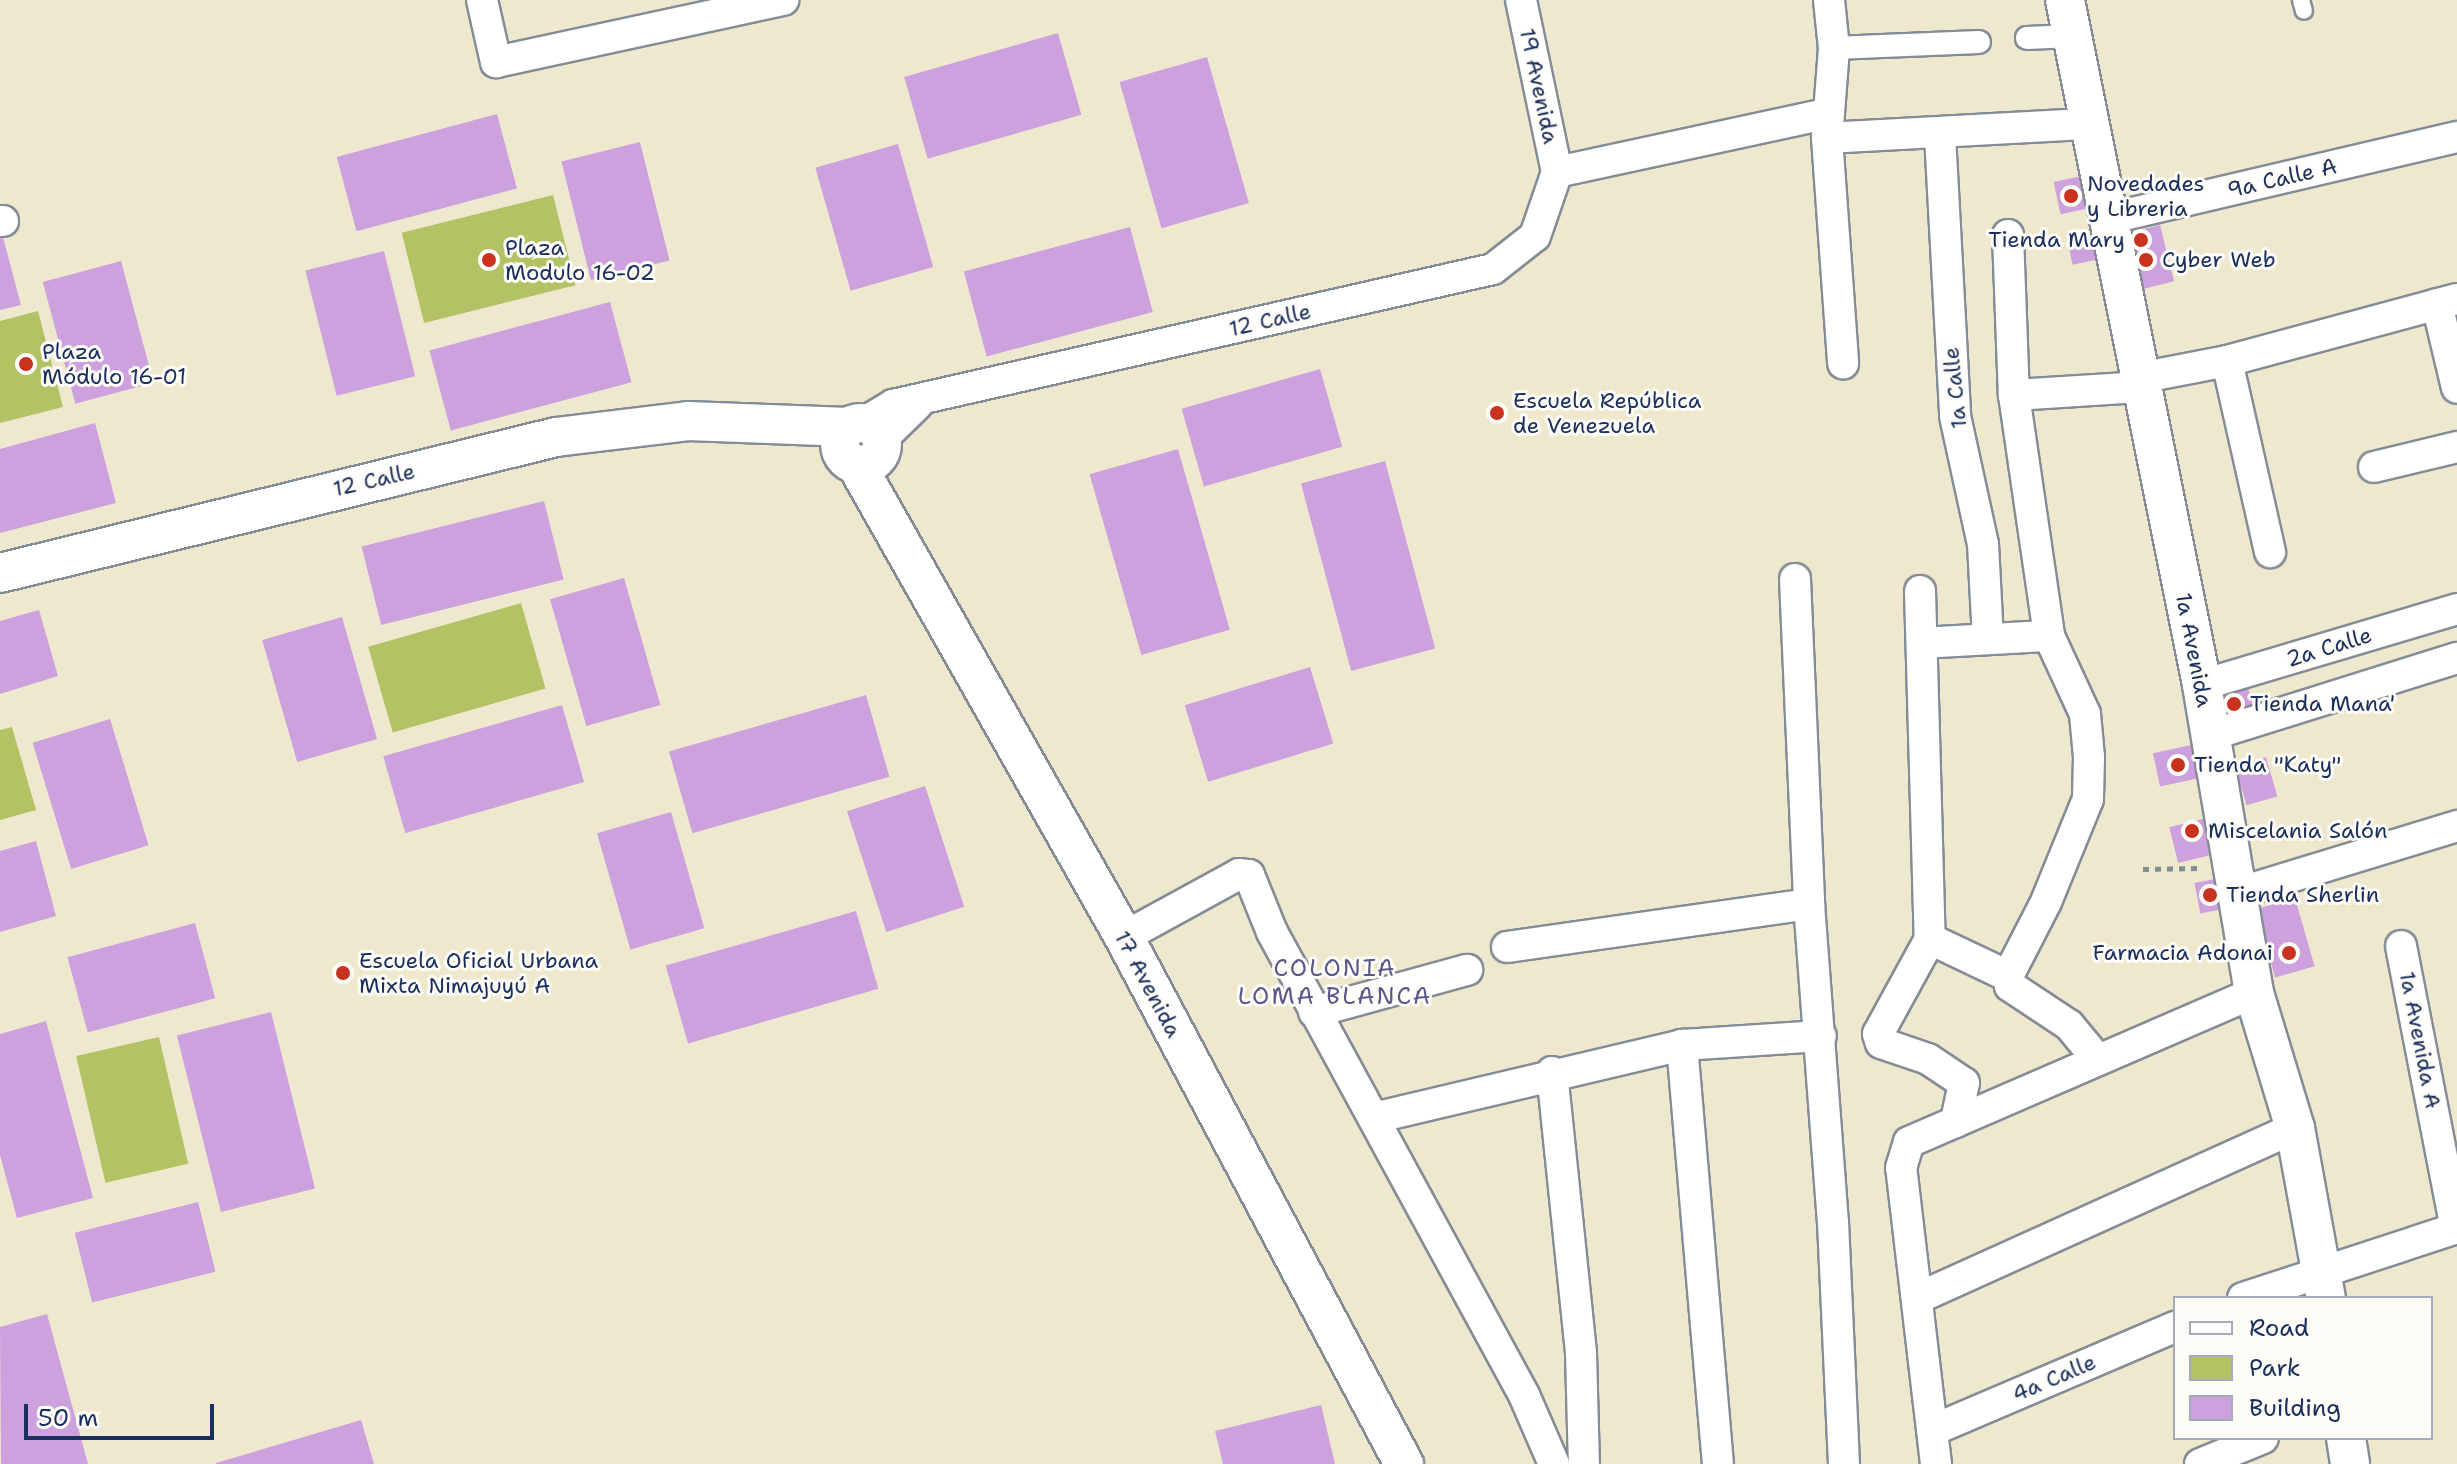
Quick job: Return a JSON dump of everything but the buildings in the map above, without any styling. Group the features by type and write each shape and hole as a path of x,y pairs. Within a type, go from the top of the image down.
{"street":[{"path":"482,0 496,62 783,0"},
{"name":"19 Avenida","path":"1521,0 1557,172"},
{"path":"1829,0 1834,48 1828,126 1843,363"},
{"path":"2027,38 2068,18"},
{"name":"1a Avenida","path":"2068,18 2202,685 2238,880 2254,993 2295,1128 2324,1285"},
{"path":"1834,48 1979,42"},
{"path":"1557,172 1828,126 1940,135 2089,124"},
{"name":"1a Calle","path":"1940,135 1955,416 1983,544 1988,639"},
{"name":"9a Calle A","path":"2107,219 2457,137"},
{"name":"12 Calle","path":"0,573 556,437 648,423 753,425 862,445 928,396 1493,269 1535,236 1557,172"},
{"path":"2008,235 2014,395 2049,636 2085,714 2088,799 2046,902 2008,976 2010,986 2069,1025 2098,1060"},
{"path":"2014,395 2139,382 2447,301 2457,388"},
{"path":"2227,361 2270,552"},
{"name":"17 Avenida","path":"862,445 882,508 1124,937 1404,1464"},
{"path":"2374,467 2457,447"},
{"path":"1795,579 1809,904 1821,1036 1844,1464"},
{"path":"1920,591 1930,939 1878,1034 1881,1043 1928,1059 1964,1083 1956,1122"},
{"name":"2a Calle","path":"2202,685 2457,609"},
{"path":"1922,643 2049,636"},
{"path":"2211,735 2457,658"},
{"path":"2238,880 2457,826"},
{"path":"1124,937 1239,874 1249,875 1272,932 1524,1395 1554,1464"},
{"path":"1507,947 1809,904"},
{"path":"1930,939 2008,976"},
{"name":"1a Avenida A","path":"2401,946 2457,1228"},
{"path":"1314,1012 1467,970"},
{"path":"1936,1464 1903,1154 1909,1142 2254,993"},
{"path":"1374,1118 1552,1072 1682,1045 1821,1036"},
{"path":"1682,1045 1718,1464"},
{"path":"1552,1072 1581,1353 1584,1464"},
{"path":"1918,1298 2295,1128"},
{"path":"2255,1296 2324,1285 2457,1228"},
{"name":"4a Calle","path":"1933,1430 2173,1328"},
{"path":"2200,1464 2258,1440"},
{"path":"2346,1440 2350,1464"}],"path":[{"path":"2143,869 2238,880"}],"green space":[{"name":"Plaza Modulo 16-02","path":"553,195 575,285 424,323 402,233"},
{"name":"Plaza Módulo 16-01","path":"38,311 63,407 0,423 0,321"},
{"path":"521,603 546,689 393,732 368,647"},
{"path":"12,727 36,810 0,820 0,730"},
{"path":"159,1037 188,1164 105,1183 76,1056"}],"place":[{"name":"Novedades y Libreria","path":"2071,196"},
{"name":"Tienda Mary","path":"2141,240"},
{"name":"Plaza Modulo 16-02","path":"489,260"},
{"name":"Cyber Web","path":"2146,260"},
{"name":"Plaza Módulo 16-01","path":"26,364"},
{"name":"Escuela República de Venezuela","path":"1497,413"},
{"name":"Tienda Mana'","path":"2234,704"},
{"name":"Tienda \"Katy\"","path":"2178,765"},
{"name":"Miscelania Salón","path":"2192,831"},
{"name":"Tienda Sherlin","path":"2210,895"},
{"name":"Farmacia Adonai","path":"2289,953"},
{"name":"Escuela Oficial Urbana Mixta Nimajuyú A","path":"343,973"}],"district":[{"name":"COLONIA LOMA BLANCA","path":"1335,983"}]}
